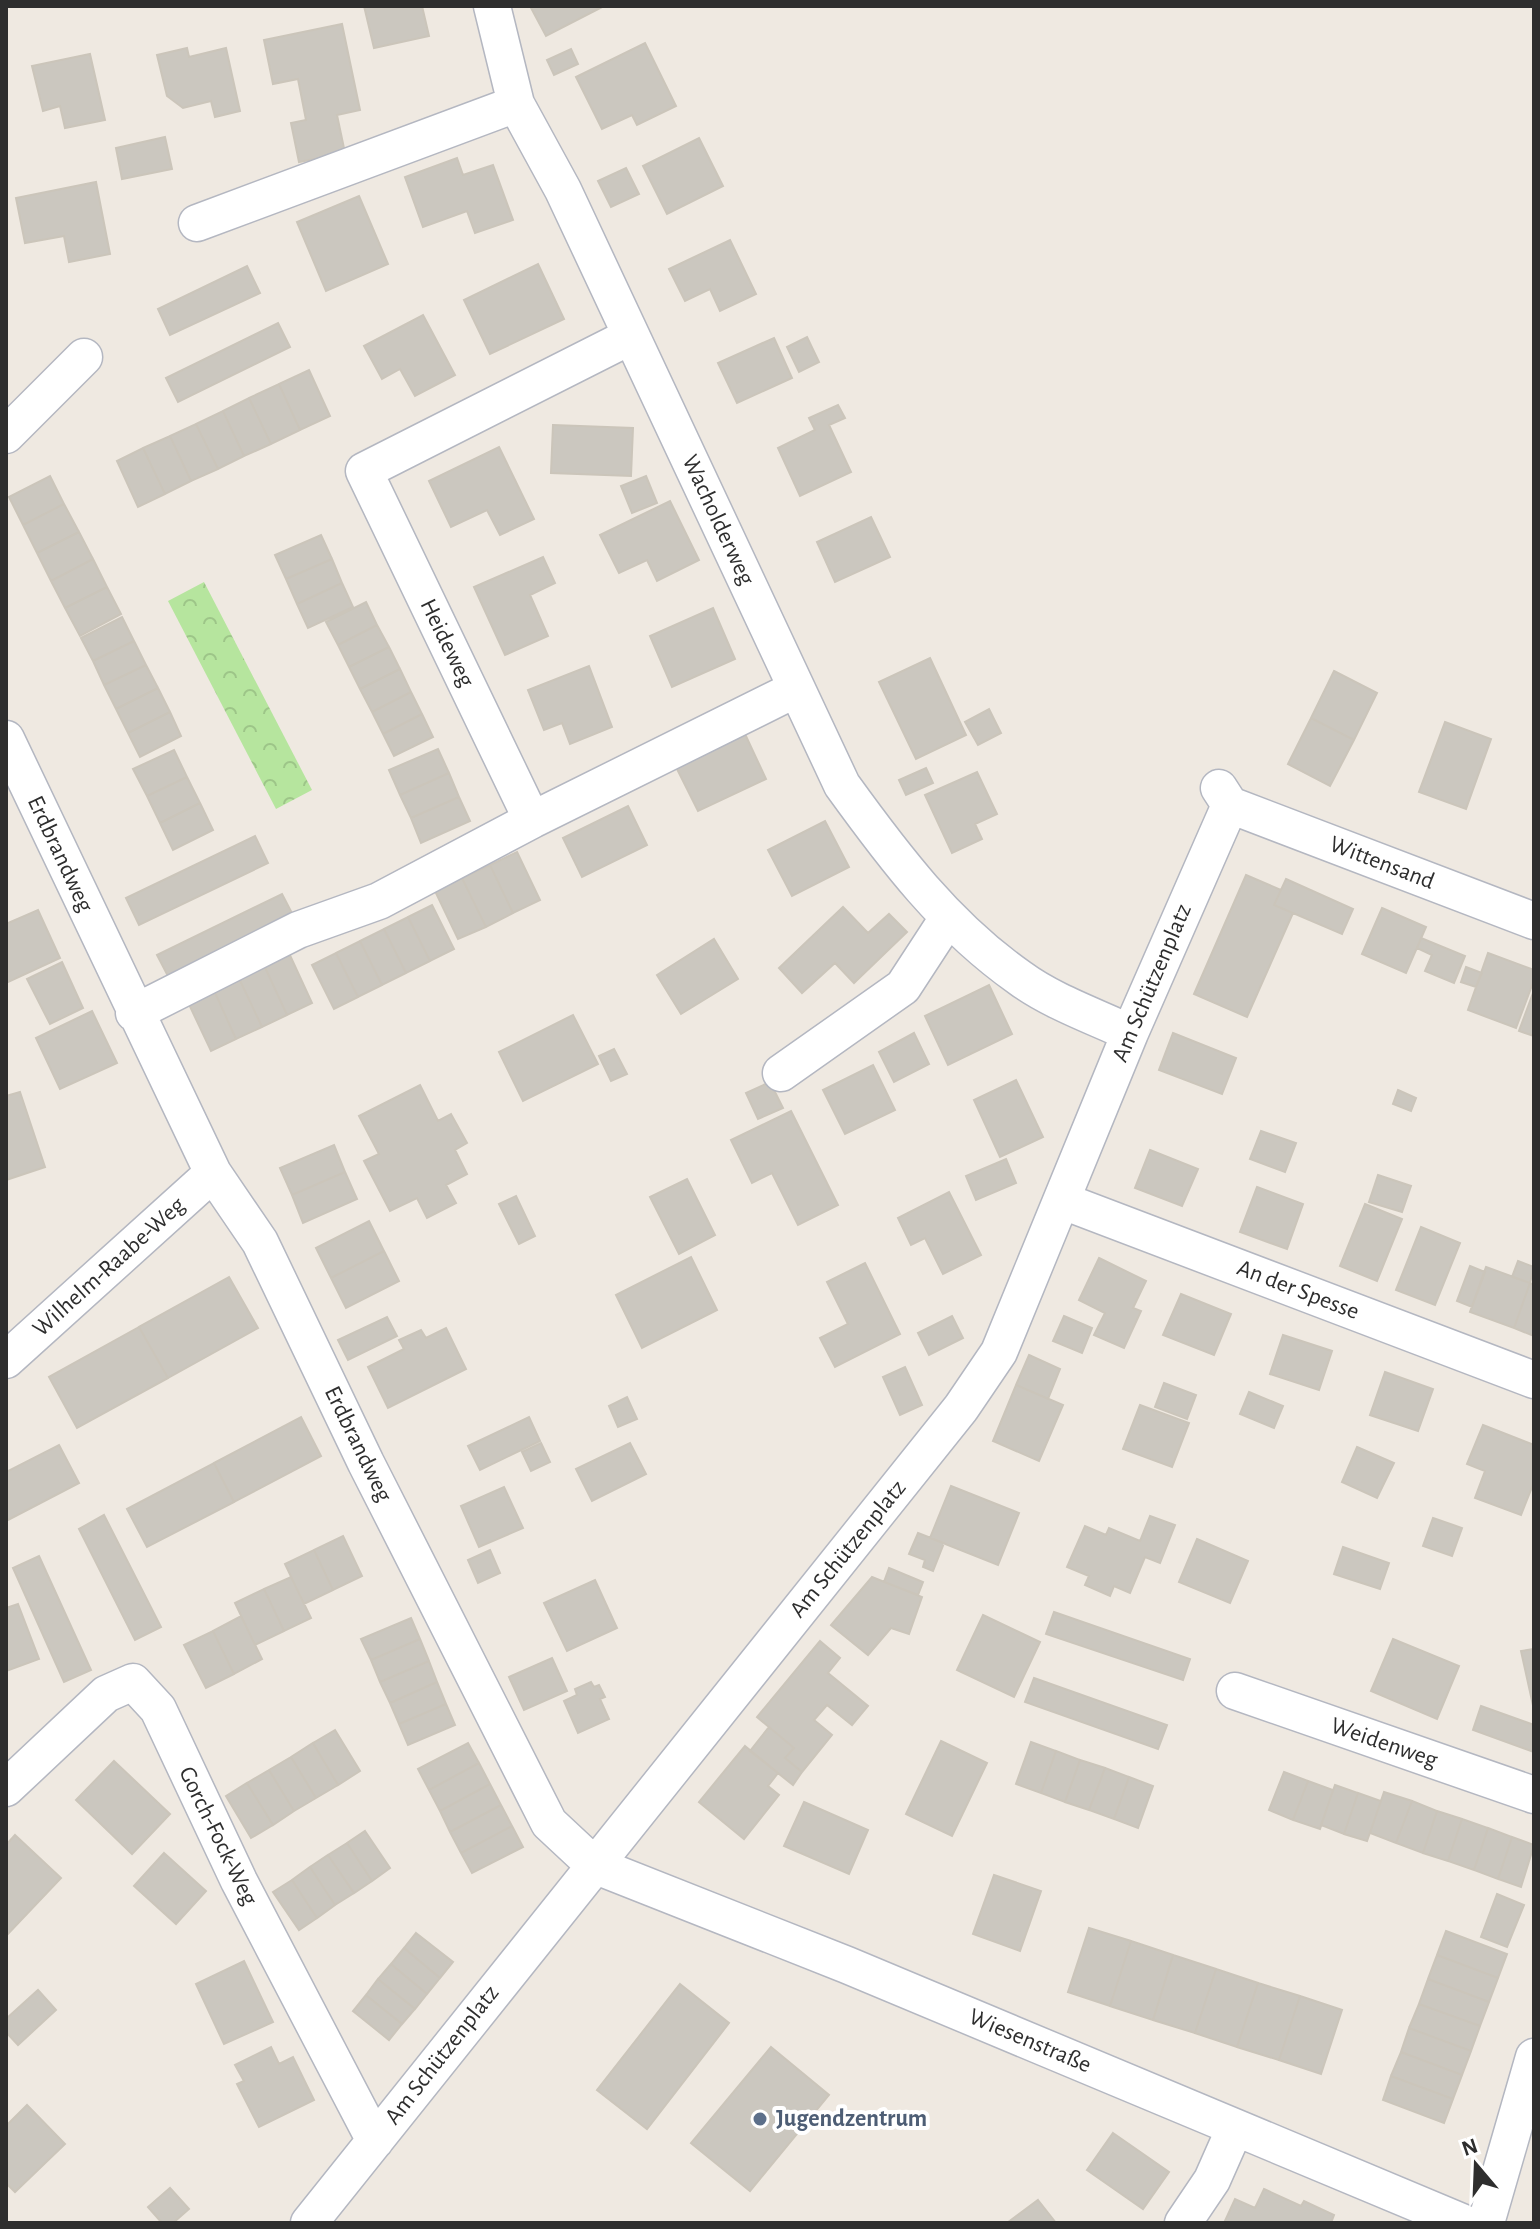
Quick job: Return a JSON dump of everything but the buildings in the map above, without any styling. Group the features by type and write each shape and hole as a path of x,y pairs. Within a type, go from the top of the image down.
{"street":[{"name":"Wacholderweg","path":"492,6 516,104 563,190 842,785 895,859 948,918 1022,980 1130,1033"},
{"path":"197,223 516,104"},
{"name":"Heideweg","path":"532,820 364,471 631,336"},
{"path":"6,435 84,357"},
{"path":"134,1013 298,930 379,901 532,820 796,689"},
{"name":"Erdbrandweg","path":"6,739 134,1013 213,1173 260,1242 366,1463 549,1823 594,1865"},
{"name":"Wittensand","path":"1224,796 1534,921"},
{"name":"Am Schützenplatz","path":"309,2223 961,1408 999,1352 1063,1201 1224,796"},
{"path":"781,1073 903,987 948,918"},
{"name":"Wilhelm-Raabe-Weg","path":"6,1360 213,1173"},
{"name":"An der Spesse","path":"1063,1201 1534,1380"},
{"name":"Gorch-Fock-Weg","path":"6,1788 106,1694 133,1682 158,1709 239,1881 375,2141"},
{"name":"Weidenweg","path":"1235,1691 1534,1795"},
{"name":"Wiesenstraße","path":"594,1865 847,1965 1464,2223"},
{"path":"1486,2223 1534,2057"},
{"path":"1183,2223 1212,2180 1235,2128"}],"green space":[{"path":"204,582 312,790 276,809 168,601"}],"place":[{"name":"Jugendzentrum","path":"760,2119"}]}
